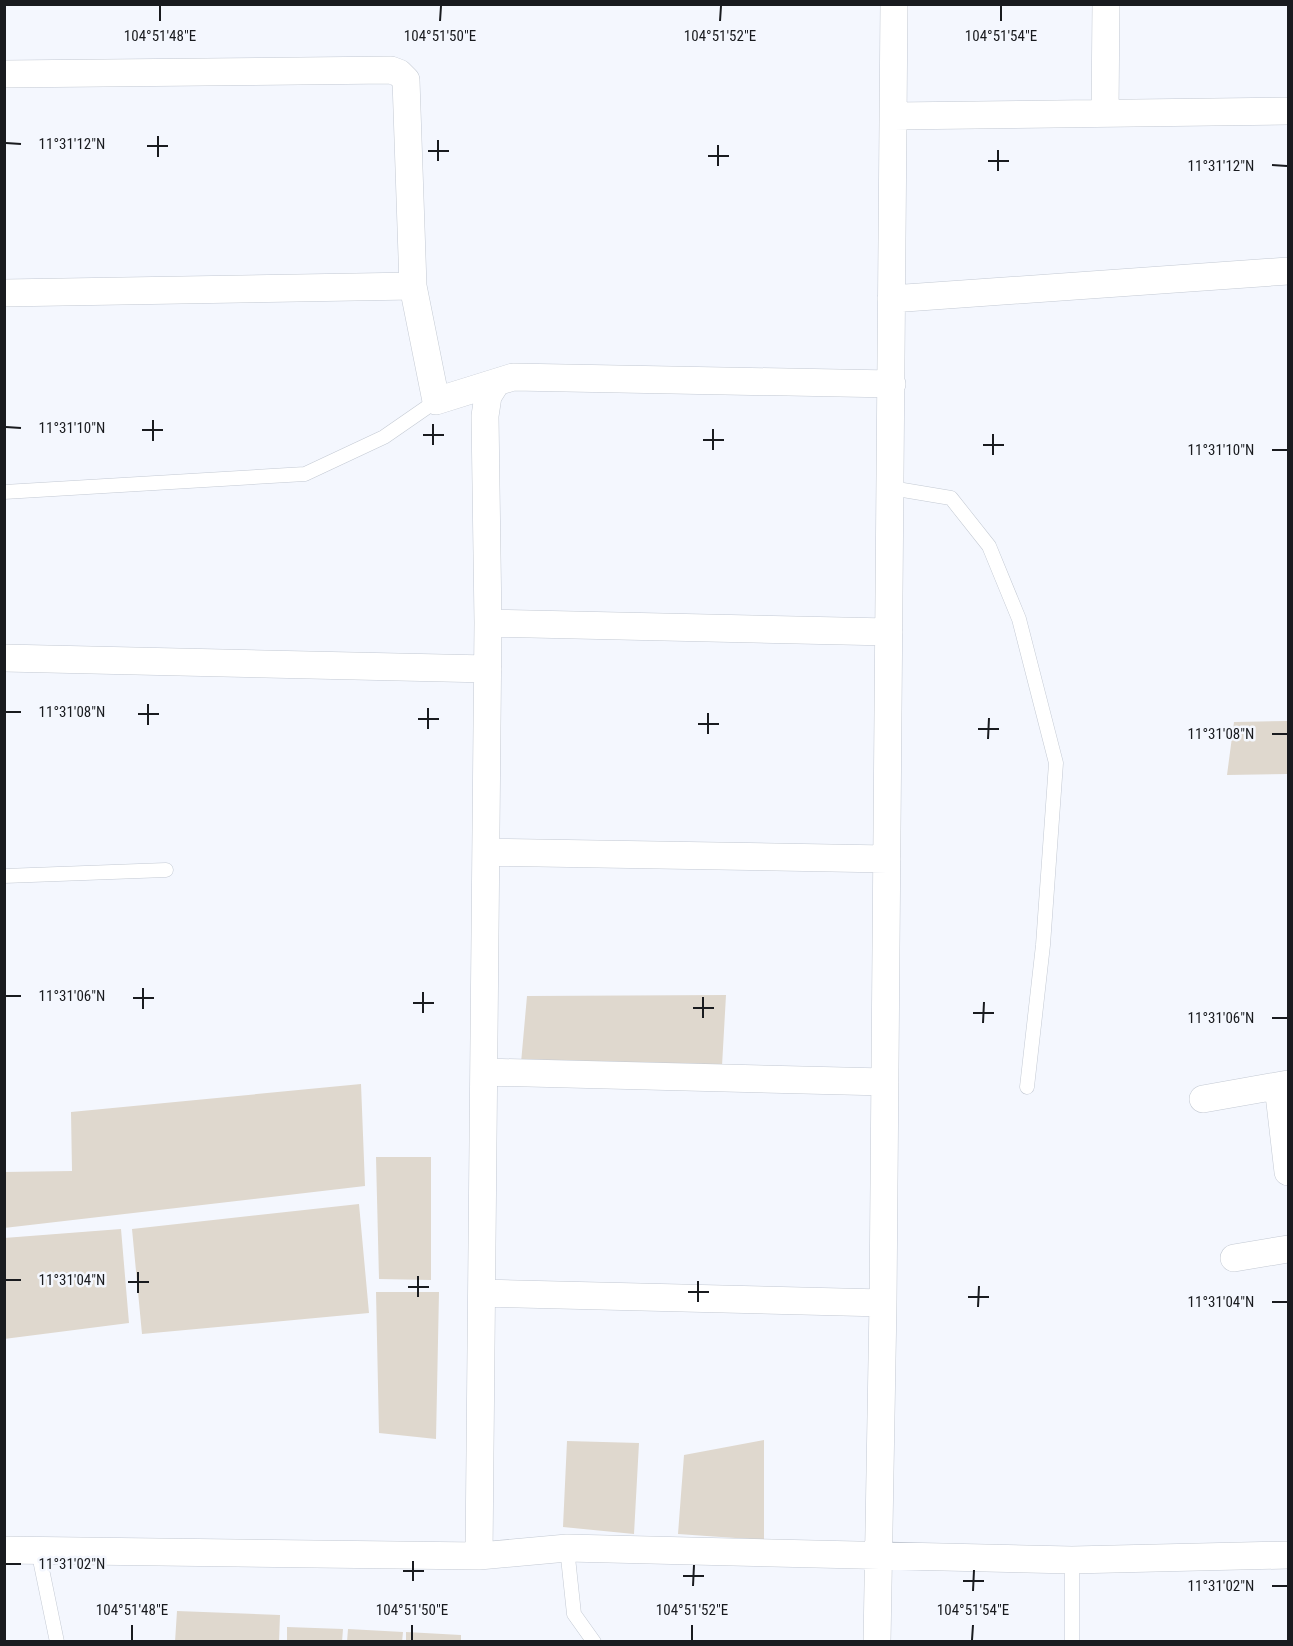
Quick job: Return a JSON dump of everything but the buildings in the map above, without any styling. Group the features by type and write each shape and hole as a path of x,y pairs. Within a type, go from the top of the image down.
{"street":[{"path":"877,1641 884,1303 894,4"},
{"path":"1106,4 1106,113"},
{"path":"4,74 391,70 399,72 406,80 413,286 436,401 495,385 513,377 892,384"},
{"path":"894,116 1288,111"},
{"path":"891,299 1288,271"},
{"path":"4,293 413,286"},
{"path":"479,1556 488,669 485,416 488,396 495,385"},
{"path":"488,623 889,632"},
{"path":"4,658 488,669"},
{"path":"486,852 887,859"},
{"path":"484,1072 885,1082"},
{"path":"1203,1099 1283,1085 1288,1172"},
{"path":"1234,1258 1288,1249"},
{"path":"482,1293 884,1303"},
{"path":"4,1550 479,1556 567,1548 1072,1560 1288,1555"}],"lane":[{"path":"4,492 305,474 384,437 436,401"},
{"path":"891,488 951,498 990,546 1020,619 1056,763 1043,945 1028,1087"},
{"path":"4,876 166,870"},
{"path":"567,1548 574,1614 594,1641"},
{"path":"38,1550 57,1641"},
{"path":"1072,1560 1072,1641"}]}
